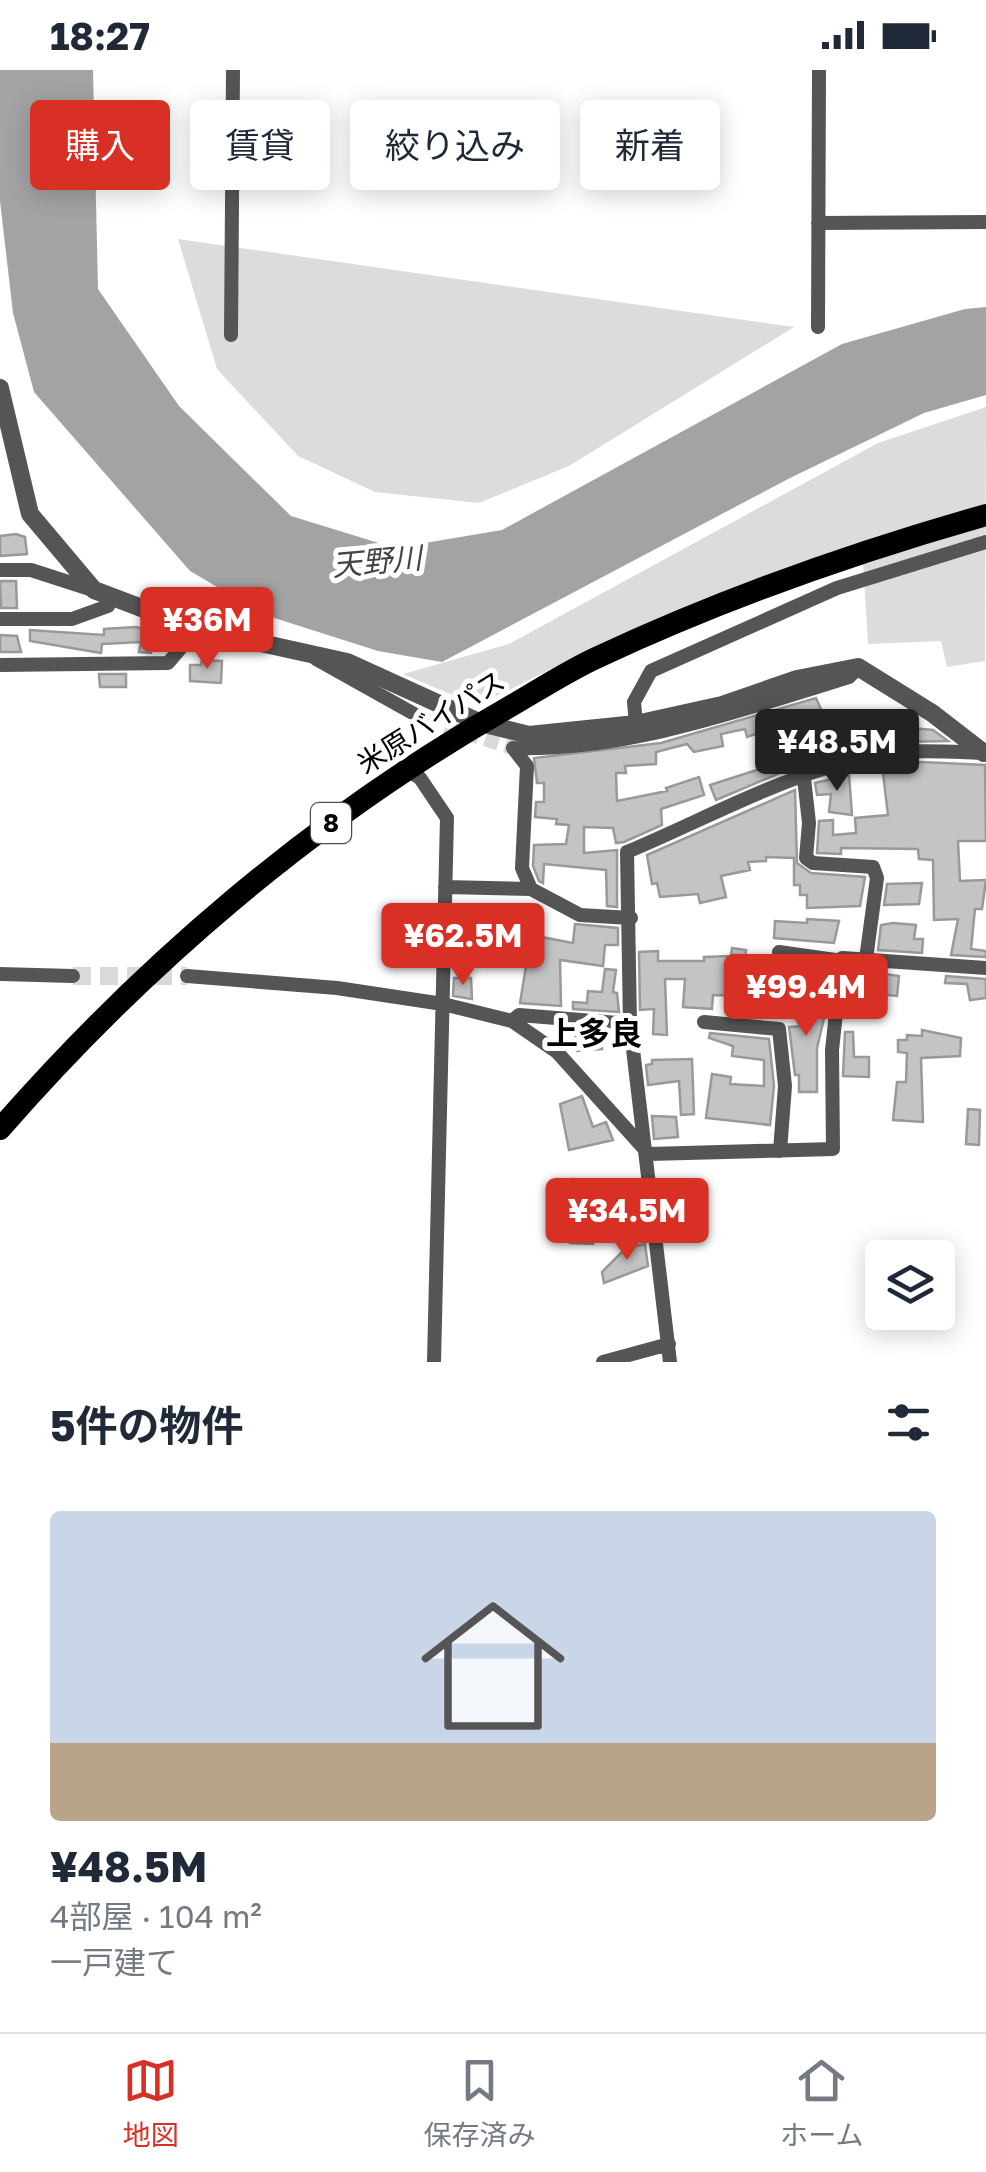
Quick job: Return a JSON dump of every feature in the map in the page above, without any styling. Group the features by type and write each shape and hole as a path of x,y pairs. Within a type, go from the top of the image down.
{"highway":[{"name":"米原バイパス","path":"0,1129 134,987 312,836 482,723 592,660 724,603 872,548 986,515"}],"street":[{"path":"232,336 233,70"},
{"path":"818,327 819,70"},
{"path":"818,223 986,222"},
{"path":"1,399 30,514 94,590"},
{"path":"636,724 634,702 651,670 837,588 986,542"},
{"path":"0,570 31,570 197,629 347,662 482,723 529,735 636,724 722,706 797,679 858,667 932,713 985,753"},
{"path":"0,619 72,620 108,606 113,596"},
{"path":"0,666 168,663 197,629"},
{"path":"307,654 425,720"},
{"path":"530,889 522,868 528,766 513,748 632,736 849,677 858,667"},
{"path":"670,1362 649,1154 630,1024 627,852 804,778 888,753 985,753"},
{"path":"407,770 420,778 447,818 434,1362"},
{"path":"804,778 809,823 806,858 813,863 872,866 877,878 866,959"},
{"path":"445,887 530,889 580,914 631,918"},
{"path":"779,952 842,962"},
{"path":"187,976 337,988 443,1004 512,1021 557,1052 649,1154 832,1149 832,1050 842,958 986,968"},
{"path":"0,974 73,976"},
{"path":"512,1021 519,1015 630,1024"},
{"path":"704,1022 779,1029 785,1086 780,1150"},
{"path":"603,1362 669,1344"}],"shaded area":[{"path":"178,239 794,327 569,466 479,503 375,492 298,456 217,369"},
{"path":"986,407 985,661 947,667 941,641 868,644 862,547 611,639 499,695 469,702 403,674 509,644 878,443"}],"water":[{"name":"天野川","path":"0,70 93,70 94,100 30,100 30,190 96,190 98,289 179,406 291,516 395,548 502,530 842,344 965,309 986,307 986,395 924,413 788,479 442,662 378,651 265,615 190,571 34,392 13,313 0,201"}],"building":[{"path":"0,536 25,537 27,554 0,556"},
{"path":"0,581 16,581 17,608 1,608"},
{"path":"136,627 176,637 167,648 153,645 151,653 139,652 141,642 102,644 101,653 30,641 30,630 104,635 104,629"},
{"path":"0,635 17,636 21,652 0,652"},
{"path":"202,660 222,661 221,683 190,681 190,665 201,665"},
{"path":"99,674 126,674 126,687 100,687"},
{"path":"816,698 827,723 846,720 848,728 880,725 933,730 948,741 897,742 897,738 842,749 838,733 817,738 822,758 785,765 787,770 716,800 710,785 769,766 759,733 747,737 745,729 721,734 723,746 694,752 687,744 656,752 656,764 625,766 626,773 616,773 617,801 667,791 666,788 699,777 704,795 661,809 662,825 624,842 616,843 613,828 584,827 584,853 617,850 617,907 607,906 606,870 544,864 543,883 539,881 533,866 534,845 566,844 569,825 556,824 557,819 535,817 536,802 544,802 544,783 537,783 534,758 661,743","holes":["811,718 816,738 787,745 782,726"]},
{"path":"882,765 985,765 986,841 958,841 960,881 986,880 982,909 975,909 971,949 986,951 986,957 951,955 958,919 934,920 933,860 919,859 918,849 841,848 841,854 817,853 819,821 833,820 833,835 856,833 855,818 888,815"},
{"path":"849,775 852,815 829,812 831,794 817,795 815,783"},
{"path":"795,790 797,863 811,873 865,877 860,906 807,908 807,895 800,895 800,885 794,885 794,858 766,857 766,861 748,862 750,870 721,876 726,897 700,903 698,894 660,897 657,883 652,884 647,855"},
{"path":"922,883 919,904 884,905 887,884"},
{"path":"807,919 839,921 834,943 774,938 775,921 807,923"},
{"path":"575,924 618,928 618,945 605,945 603,966 560,960 561,1006 520,1003 531,935 573,943"},
{"path":"881,925 916,925 914,939 923,939 922,953 878,950"},
{"path":"732,948 746,950 744,973 758,974 758,996 713,995 712,1009 683,1007 685,979 665,979 667,1035 653,1034 654,1009 640,1010 639,952 658,951 658,961 704,961 704,957 731,956"},
{"path":"605,969 616,970 613,992 617,993 619,1012 573,1009 573,1002 587,1003 588,991 602,992"},
{"path":"851,969 899,976 897,996 857,992 852,1016 847,1015"},
{"path":"946,976 986,979 986,998 970,1000 967,984 945,983"},
{"path":"454,978 471,978 472,999 453,996"},
{"path":"794,986 818,990 814,1014 825,1014 817,1048 817,1092 799,1092 799,1075 795,1075 789,1027 803,1026 803,1008 791,1006"},
{"path":"575,1030 601,1032 602,1049 577,1051"},
{"path":"922,1030 961,1038 960,1056 921,1058 923,1122 893,1120 897,1082 906,1082 907,1053 898,1052 898,1040 907,1040 907,1035 922,1036"},
{"path":"845,1032 853,1032 854,1057 869,1057 869,1077 843,1076"},
{"path":"710,1033 769,1039 774,1086 770,1125 706,1118 712,1074 731,1077 730,1084 764,1086 764,1060 732,1056 733,1046 709,1038"},
{"path":"692,1059 694,1114 681,1115 679,1081 648,1085 646,1065 652,1064 652,1060"},
{"path":"582,1096 593,1127 606,1122 613,1140 569,1150 560,1104"},
{"path":"968,1109 980,1110 979,1145 966,1144"},
{"path":"652,1116 676,1117 678,1137 654,1139"},
{"path":"572,1179 595,1180 593,1244 570,1243"},
{"path":"645,1244 648,1266 604,1283 602,1272 626,1248"}],"tunnel":[{"path":"425,720 513,748"},
{"path":"73,976 187,976"}],"district":[{"name":"上多良","path":"594,1034"}]}
